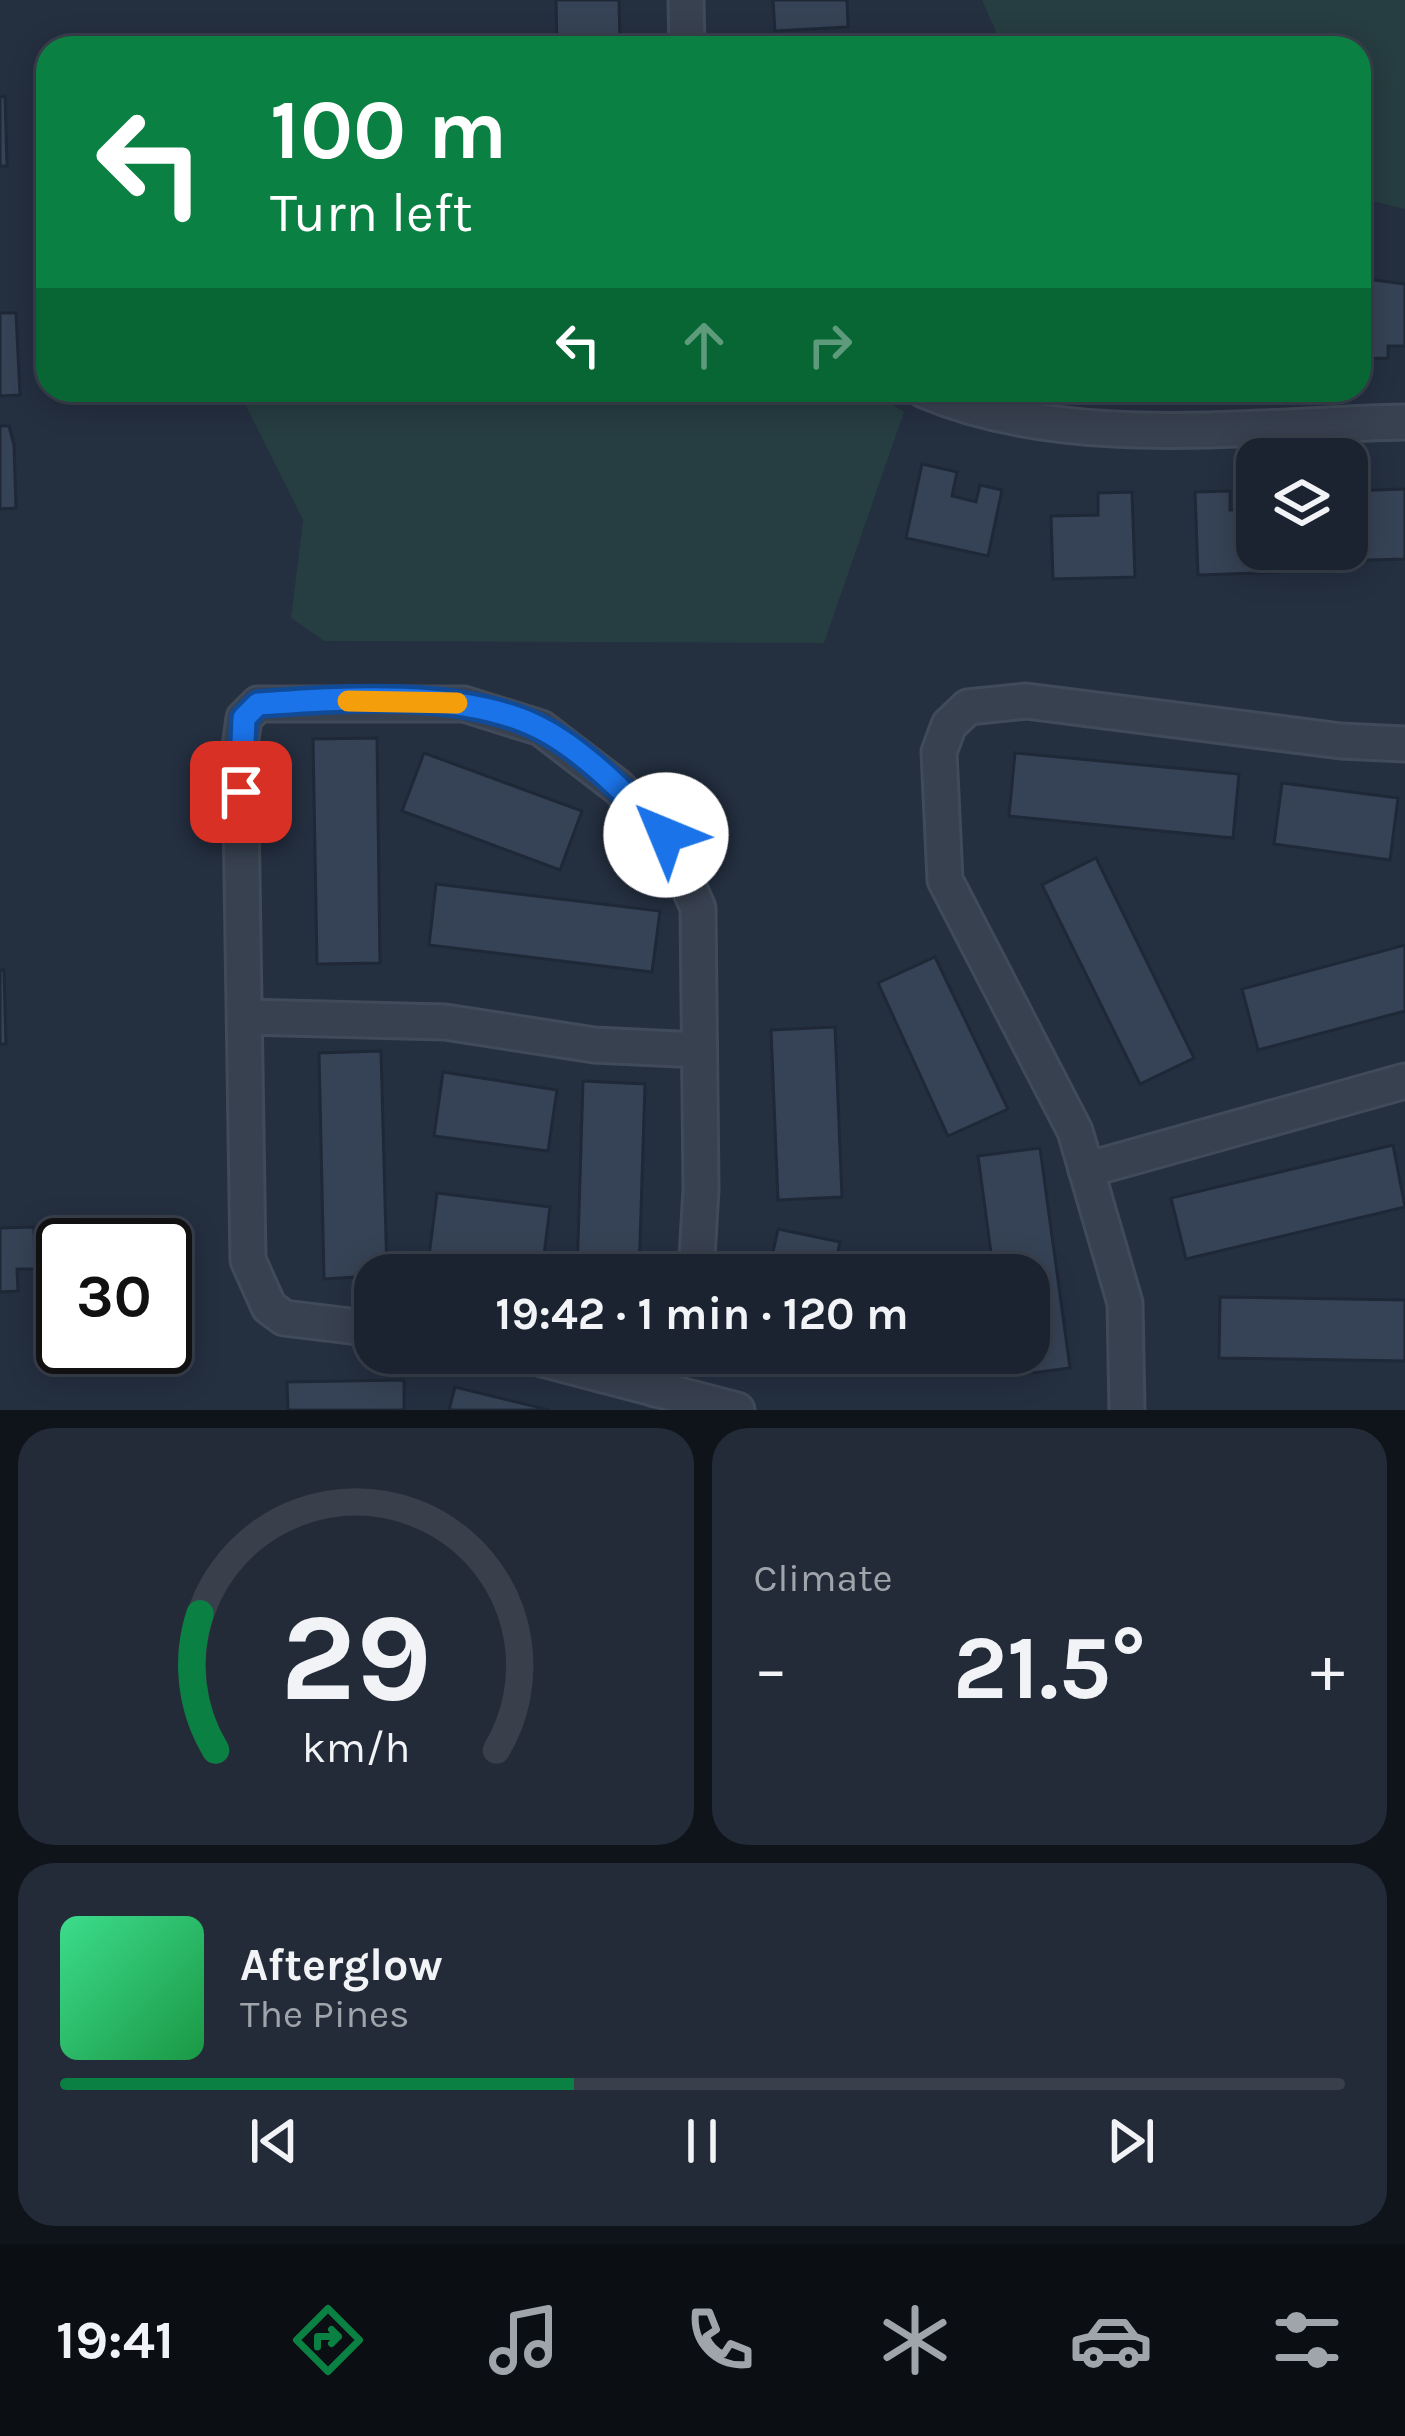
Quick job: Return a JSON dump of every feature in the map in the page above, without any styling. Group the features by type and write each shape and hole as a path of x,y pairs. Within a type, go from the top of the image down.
{"street":[{"path":"686,0 687,36"},
{"path":"958,402 997,416 1056,426 1405,422"},
{"path":"354,1326 284,1318 268,1306 248,1260 244,718 258,704 308,700 464,704 541,728 618,787 666,835 698,908 695,1254"},
{"path":"1127,1410 1125,1304 1086,1171 1057,1087 962,922 945,880 939,752 949,725 968,707 1026,701 1341,741 1405,743"},
{"path":"244,1017 445,1022 594,1045 699,1050"},
{"path":"1086,1171 1405,1081"},
{"path":"599,1374 737,1410"},
{"path":"656,1389 663,1374"}],"green space":[{"path":"982,0 1405,0 1405,209 1371,201 1371,36 998,36"},
{"path":"244,402 889,402 904,412 824,643 324,641 291,618 303,520"}],"building":[{"path":"556,0 619,0 620,36 557,36"},
{"path":"773,0 847,0 848,27 775,31"},
{"path":"5,96 7,166 0,166 0,97"},
{"path":"1371,280 1405,284 1405,346 1388,346 1388,358 1371,359"},
{"path":"0,313 16,313 20,395 0,396"},
{"path":"0,426 9,426 14,445 16,508 0,509"},
{"path":"922,464 957,472 952,496 976,502 980,485 1002,490 988,556 906,538"},
{"path":"1405,489 1405,559 1368,560 1368,490"},
{"path":"1230,491 1230,510 1236,510 1236,570 1283,572 1198,575 1195,492"},
{"path":"1132,492 1135,577 1053,579 1051,516 1098,515 1098,493"},
{"path":"377,738 380,963 317,964 313,739"},
{"path":"424,753 582,811 560,870 402,811"},
{"path":"1015,753 1239,774 1233,838 1009,816"},
{"path":"1282,783 1398,798 1390,860 1274,844"},
{"path":"1096,858 1194,1058 1140,1084 1042,885"},
{"path":"436,884 660,911 652,972 429,945"},
{"path":"1405,945 1405,1011 1258,1050 1242,989"},
{"path":"935,957 1008,1109 948,1136 878,983"},
{"path":"0,970 4,970 6,1044 0,1044"},
{"path":"835,1027 842,1197 778,1200 771,1030"},
{"path":"381,1051 386,1254 354,1254 354,1277 324,1279 319,1053"},
{"path":"443,1072 557,1090 548,1151 434,1136"},
{"path":"583,1081 645,1084 640,1254 578,1254"},
{"path":"1393,1145 1405,1207 1186,1259 1171,1198"},
{"path":"1040,1148 1070,1368 1050,1371 1050,1254 991,1254 978,1156"},
{"path":"437,1193 550,1207 544,1254 429,1254"},
{"path":"34,1227 35,1269 17,1269 18,1291 0,1292 0,1228"},
{"path":"778,1229 840,1242 837,1254 773,1254"},
{"path":"1220,1297 1405,1300 1405,1361 1219,1358"},
{"path":"404,1380 404,1410 288,1410 287,1382"},
{"path":"455,1387 549,1410 449,1410"}],"slow traffic":[{"path":"348,701 457,703"}],"route":[{"path":"241,792 244,718 258,704 308,700 464,704 541,728 618,787 666,835"}]}
